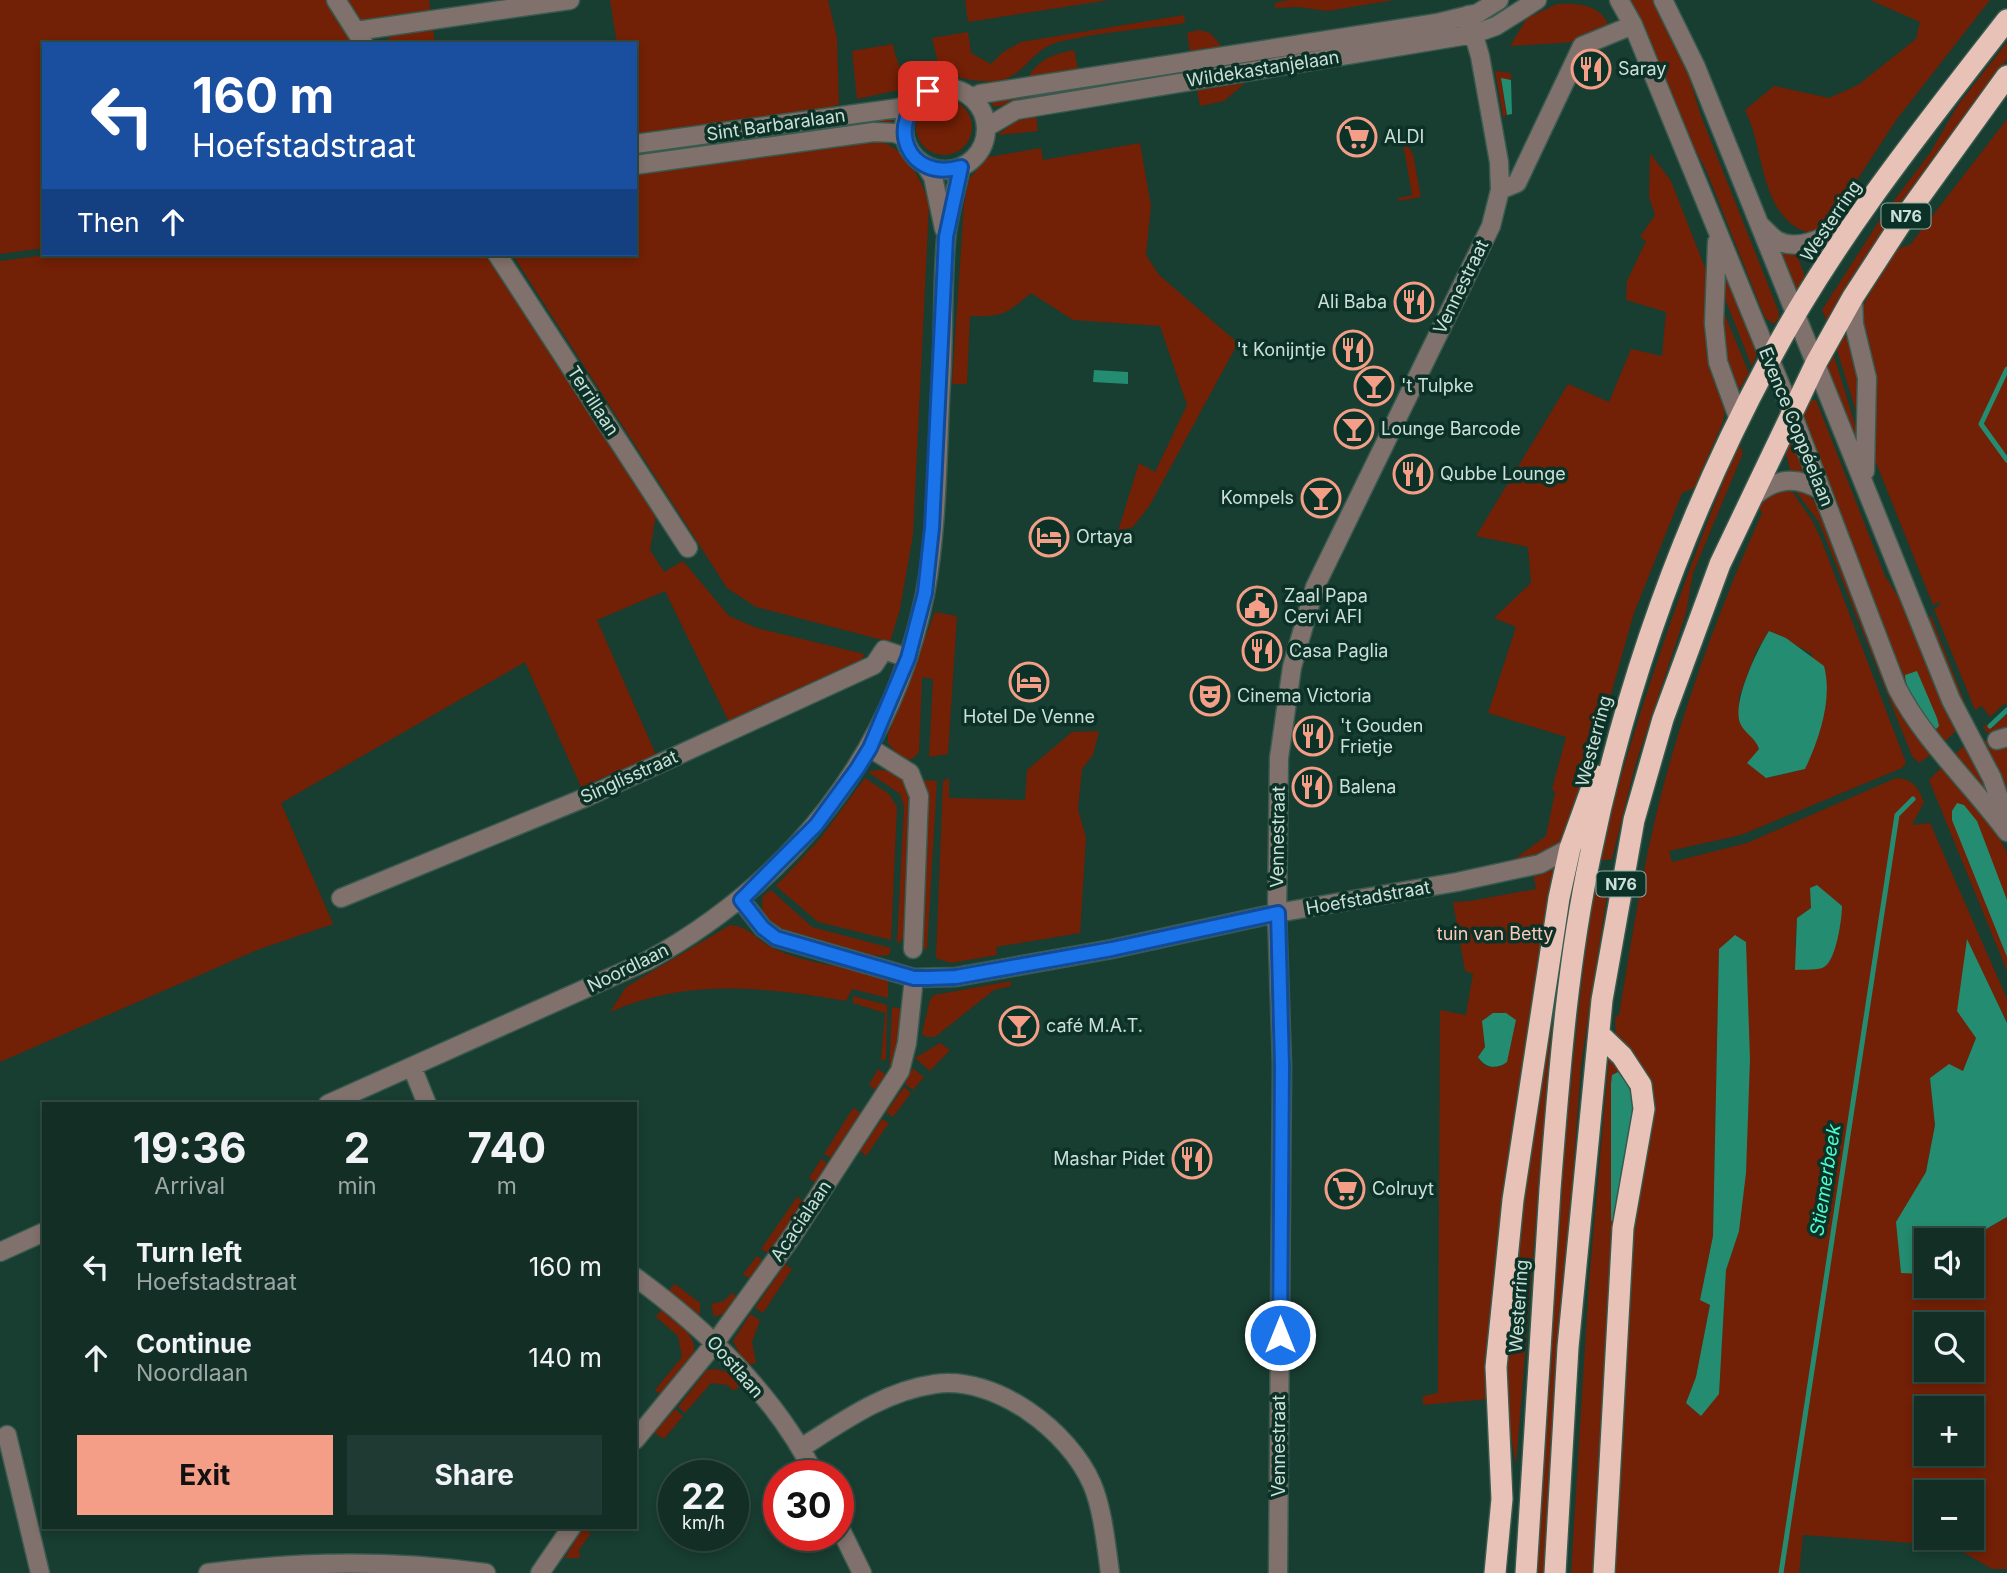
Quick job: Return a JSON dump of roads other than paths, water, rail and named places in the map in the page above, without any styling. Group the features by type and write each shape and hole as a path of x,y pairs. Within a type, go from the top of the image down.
{"highway":[{"name":"Westerring","path":"1526,1573 1553,1154 1576,937 1589,861 1621,724 1652,625 1739,420 1770,359 1856,222 2007,20"},
{"name":"N76","path":"1555,1573 1568,1347 1599,1034 1616,908 1641,795 1662,719 1697,621 1750,501 1816,363 1853,297 1905,218 2007,76"},
{"path":"1495,1573 1502,1499 1496,1367 1506,1265 1559,898 1570,848 1602,761 1621,724"},
{"path":"1599,1034 1622,1055 1641,1084 1644,1109 1623,1228 1604,1573"}],"street":[{"path":"337,0 360,37 393,27 570,0"},
{"name":"Wildekastanjelaan","path":"914,101 938,88 951,88 972,98 981,94 1383,33 1468,15 1499,0"},
{"name":"Wildekastanjelaan","path":"986,127 1016,110 1474,34 1496,26 1537,0"},
{"name":"Evence Coppéelaan","path":"1619,0 1633,25 1770,359 1907,707 1931,742 1974,788 2007,832"},
{"path":"1663,0 1696,67 1951,700 1988,770 2007,821"},
{"name":"Vennestraat","path":"1278,1573 1282,1066 1278,913 1279,758 1292,667 1315,587 1491,226 1500,190 1499,162 1468,15"},
{"path":"1500,190 1517,183 1582,46 1633,25"},
{"path":"375,42 393,27"},
{"path":"926,166 939,170 961,167 980,152 986,127 984,113 972,98"},
{"path":"914,101 905,116 904,137 915,157 926,166 933,177 946,237"},
{"name":"Sint Barbaralaan","path":"637,144 899,108 914,101"},
{"name":"Sint Barbaralaan","path":"637,165 874,132 895,133 904,137"},
{"path":"914,978 776,938 763,928 741,900 816,825 870,748 908,658 925,593 932,528 946,237 961,167"},
{"path":"1760,225 1778,240 1796,244 1815,241 1856,222"},
{"path":"1718,235 1714,323 1718,362 1739,420"},
{"name":"Terrillaan","path":"498,256 688,548"},
{"path":"1853,297 1854,324 1867,378 1864,455 1866,485"},
{"path":"1750,501 1764,488 1778,481 1801,481 1822,491"},
{"name":"Singlisstraat","path":"341,898 612,785 874,665 884,650 908,658"},
{"path":"870,748 911,773 919,796 913,949"},
{"name":"Hoefstadstraat","path":"914,978 956,977 1087,954 1278,913 1494,874 1540,864 1570,848"},
{"name":"Noordlaan","path":"333,1102 647,961 690,937 741,900"},
{"name":"Acacialaan","path":"637,1438 715,1343 789,1241 900,1072 907,1043 914,978"},
{"path":"412,1067 426,1102"},
{"path":"0,1252 42,1233"},
{"name":"Oostlaan","path":"637,1279 715,1343 802,1448 808,1460"},
{"path":"802,1448 858,1411 897,1394 936,1384 977,1388 1004,1398 1034,1415 1071,1448 1092,1484 1110,1573"},
{"path":"7,1435 40,1573"},
{"path":"540,1573 570,1529"},
{"path":"851,1551 862,1573"},
{"path":"208,1573 289,1564 379,1563 486,1573"}],"waterway":[{"name":"Stiemerbeek","path":"2007,369 1981,424 2007,460"},
{"name":"Stiemerbeek","path":"1990,726 2007,710"},
{"name":"Stiemerbeek","path":"1781,1573 1897,815 1913,799"}],"place":[{"name":"Saray","path":"1591,69"},
{"name":"ALDI","path":"1357,137"},
{"name":"Ali Baba","path":"1414,302"},
{"name":"'t Konijntje","path":"1353,350"},
{"name":"'t Tulpke","path":"1374,386"},
{"name":"Lounge Barcode","path":"1354,429"},
{"name":"Qubbe Lounge","path":"1413,474"},
{"name":"Kompels","path":"1321,498"},
{"name":"Ortaya","path":"1049,537"},
{"name":"Zaal Papa Cervi AFI","path":"1257,606"},
{"name":"Casa Paglia","path":"1262,651"},
{"name":"Hotel De Venne","path":"1029,682"},
{"name":"Cinema Victoria","path":"1210,696"},
{"name":"'t Gouden Frietje","path":"1313,736"},
{"name":"Balena","path":"1312,787"},
{"name":"café M.A.T.","path":"1019,1026"},
{"name":"Mashar Pidet","path":"1192,1159"},
{"name":"Colruyt","path":"1345,1189"}],"park label":[{"name":"tuin van Betty","path":"1495,934"}]}
